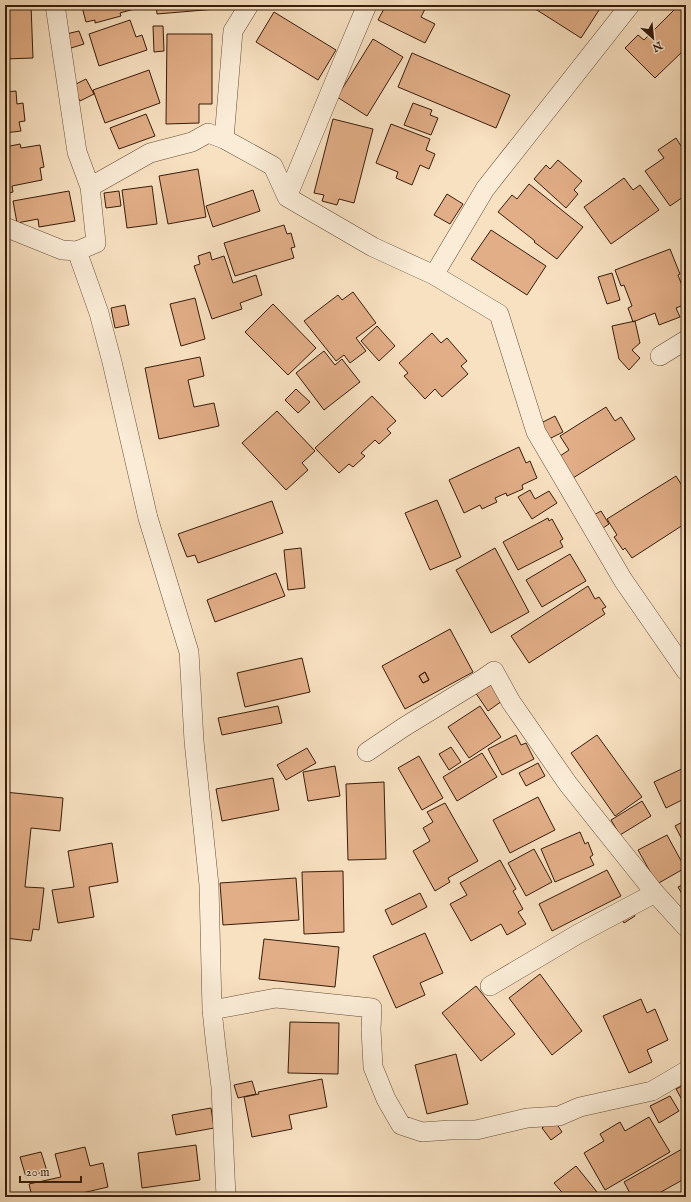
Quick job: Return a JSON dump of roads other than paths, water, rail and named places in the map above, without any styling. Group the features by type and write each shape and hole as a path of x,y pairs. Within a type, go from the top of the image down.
{"street":[{"path":"5,227 62,250 77,251 96,243 90,187 76,152 55,5"},
{"path":"224,140 233,31 249,5"},
{"path":"287,196 367,5"},
{"path":"434,275 485,189 630,5"},
{"path":"90,187 150,153 192,142 208,133 273,166 287,196 373,247 434,275 499,314 536,432 622,580 686,671"},
{"path":"77,251 99,313 112,362 148,518 190,652 194,741 209,885 212,1010 221,1087 226,1197"},
{"path":"660,356 686,340"},
{"path":"367,752 494,671 511,702 568,784 656,893 686,927"},
{"path":"490,986 578,934 656,893"},
{"path":"212,1010 276,998 372,1008 371,1029 373,1067 375,1074 400,1125 422,1132 476,1130 527,1118 559,1116 580,1106 652,1091 686,1071"}]}
